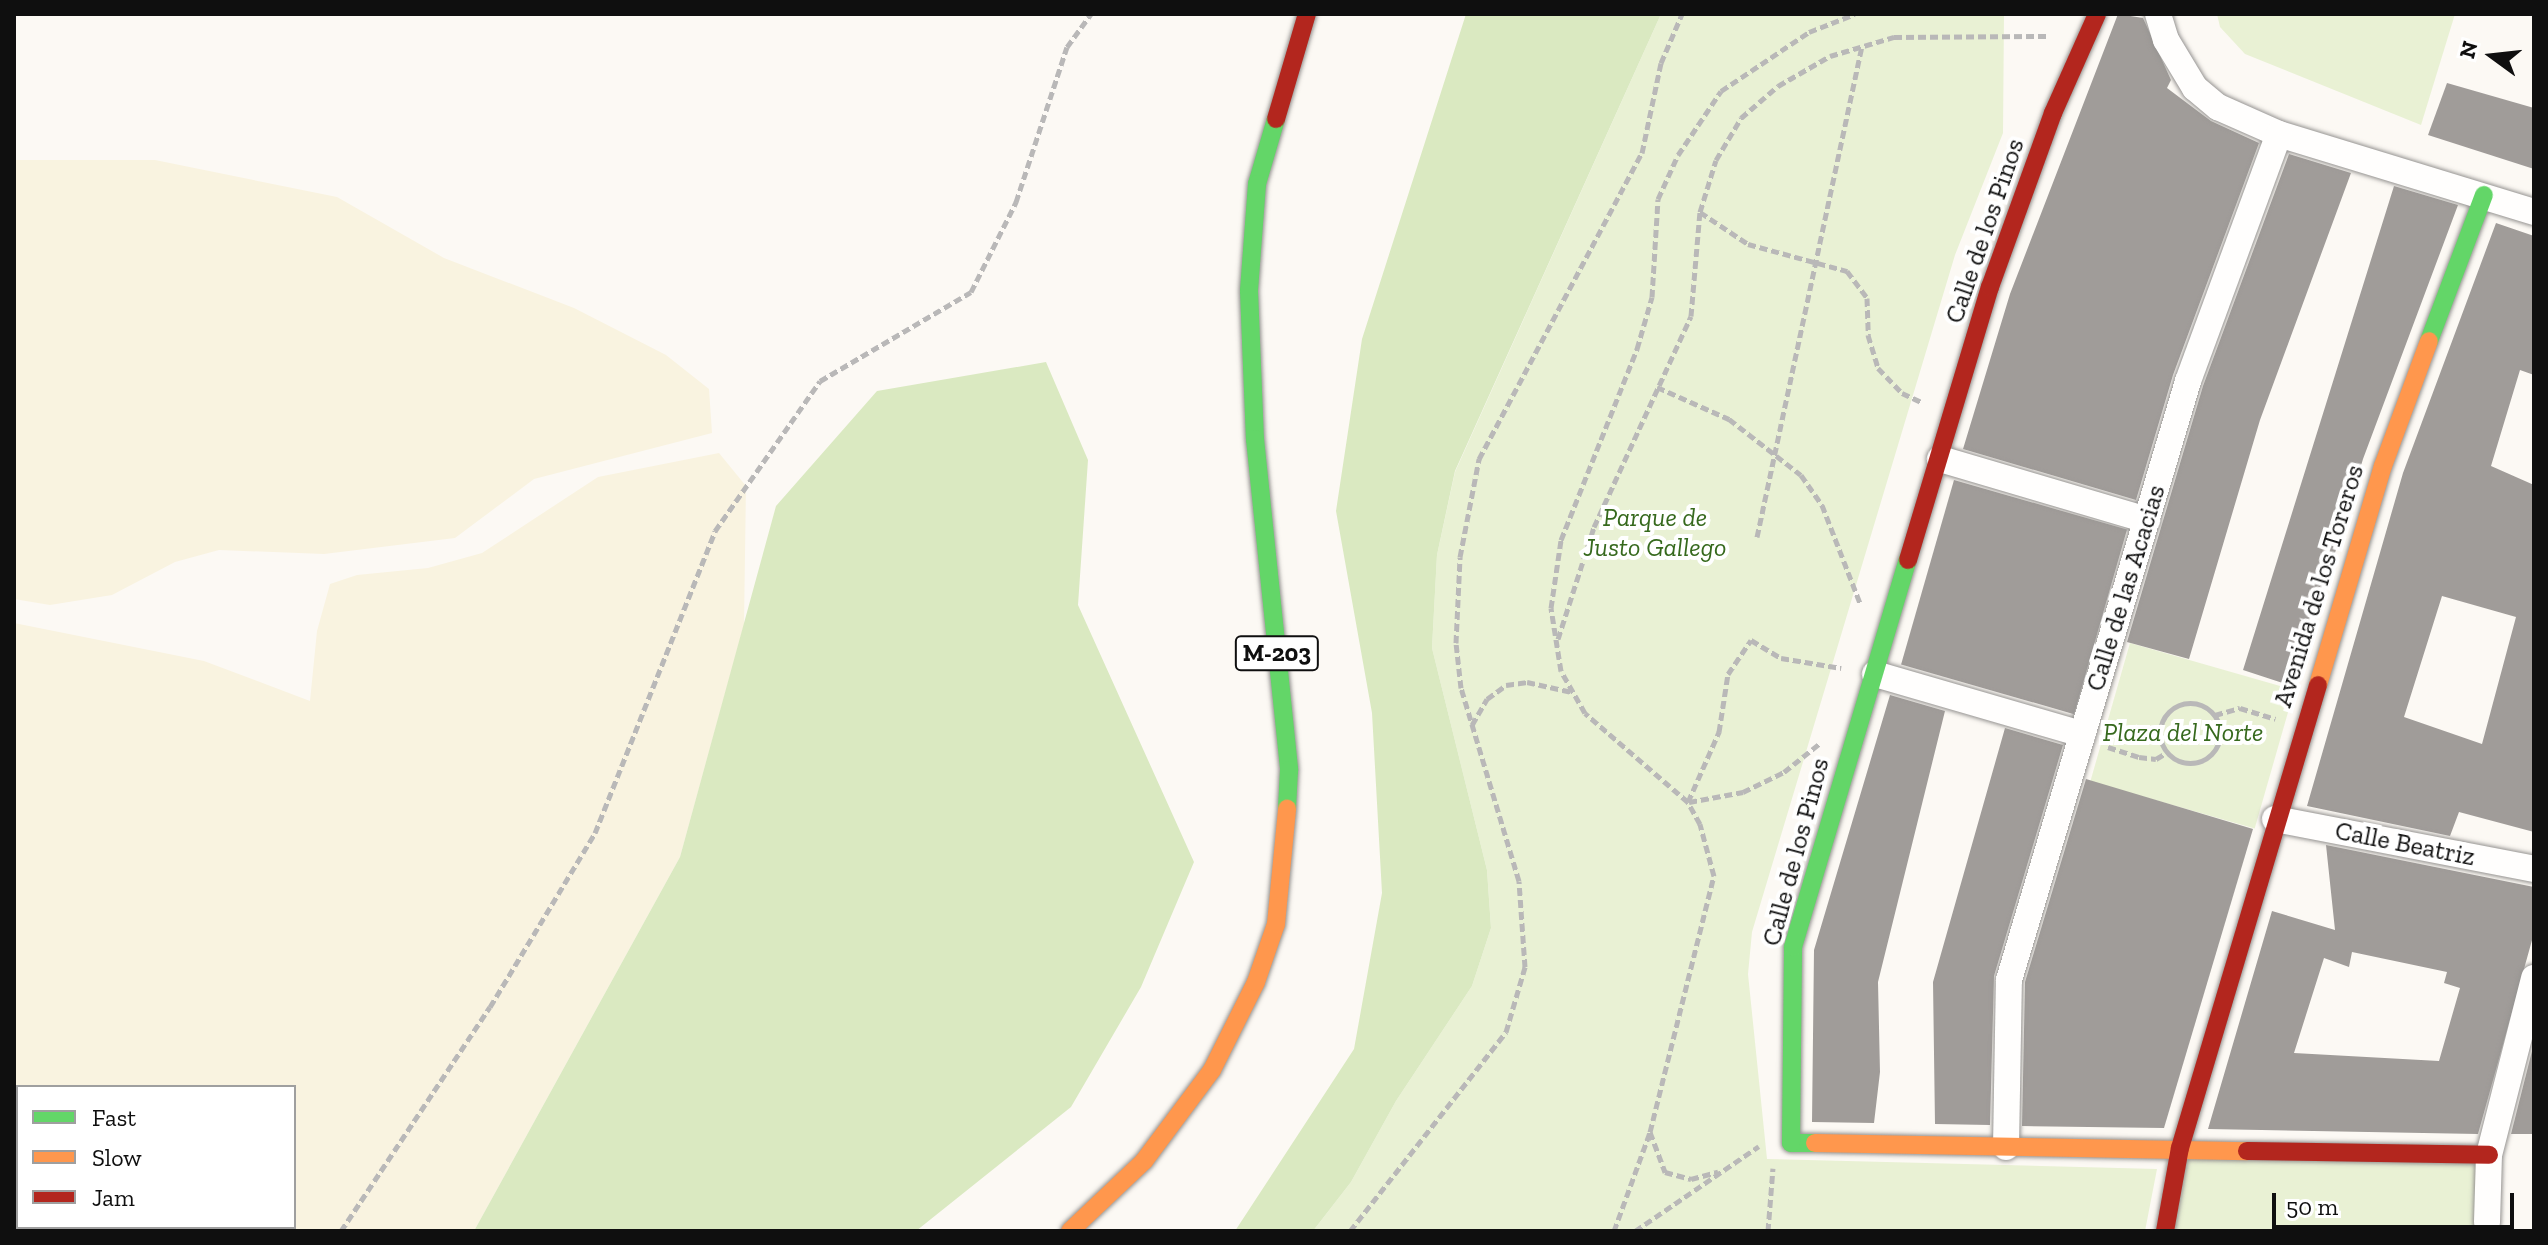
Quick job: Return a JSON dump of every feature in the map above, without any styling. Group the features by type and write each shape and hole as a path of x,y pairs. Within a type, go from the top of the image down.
{"street":[{"name":"M-203","path":"1070,1231 1144,1161 1212,1070 1256,982 1276,924 1285,864 1289,770 1255,439 1249,291 1257,184 1307,14"},
{"name":"Calle de los Pinos","path":"2097,14 2053,113 1990,287 1940,459 1866,672 1793,947 1791,1143 2489,1155"},
{"path":"2158,14 2166,40 2195,88 2218,107 2279,134 2534,212"},
{"name":"Calle de las Acacias","path":"2006,1147 2009,980 2089,738 2188,381 2279,134"},
{"name":"Avenida de los Toreros","path":"2165,1231 2180,1148 2275,819 2383,466 2484,195"},
{"path":"1940,459 2147,520"},
{"path":"1866,672 2089,738"},
{"name":"Calle Beatriz","path":"2275,819 2534,869"},
{"path":"2487,1222 2489,1155 2534,978"}],"path":[{"path":"341,1231 490,1007 595,833 715,531 820,381 971,292 1016,202 1067,47 1091,14"},
{"path":"1350,1231 1506,1032 1525,967 1519,881 1471,727 1456,643 1460,557 1479,459 1642,153 1661,63 1682,14"},
{"path":"1614,1231 1650,1132 1714,876 1700,824 1688,802 1585,713 1561,671 1551,608 1561,540 1637,349 1652,297 1658,199 1678,155 1721,91 1809,32 1855,14"},
{"path":"1557,644 1594,527 1691,316 1700,212 1716,160 1741,118 1778,86 1830,56 1894,37 2066,37"},
{"path":"1757,537 1772,453 1862,46"},
{"path":"1700,212 1748,244 1815,259 1859,281 1867,298 1868,335 1878,368 1902,393 1925,404"},
{"path":"1657,387 1729,419 1801,475 1822,505 1864,616"},
{"path":"1688,802 1719,732 1728,674 1751,640 1781,658 1866,672"},
{"path":"1471,727 1487,699 1506,685 1527,682 1573,693"},
{"path":"2199,704 2215,715 2221,735 2212,754 2194,764 2166,753 2160,725 2171,709 2199,704"},
{"path":"1688,802 1743,792 1784,772 1829,735"},
{"path":"2089,738 2139,757 2156,759 2166,753"},
{"path":"1650,1132 1665,1172 1691,1179 1723,1171"},
{"path":"1635,1231 1770,1139"},
{"path":"1768,1231 1774,1155"}],"shaded area":[{"path":"14,160 155,160 337,197 444,258 574,308 666,355 709,389 712,433 534,479 455,538 324,554 219,550 175,562 112,595 50,605 14,599"},
{"path":"719,453 746,486 744,625 680,857 474,1231 263,1231 296,1229 296,1085 16,1085 16,1229 137,1229 14,1231 14,623 204,661 310,701 317,631 330,584 357,575 428,568 482,553 598,477"}],"green space":[{"path":"1466,14 1661,14 1455,471 1437,555 1432,648 1487,870 1491,928 1472,986 1396,1101 1351,1182 1313,1231 1235,1231 1354,1049 1382,893 1372,713 1336,511 1362,339"},
{"name":"Parque de Justo Gallego","path":"1661,14 2004,14 2003,133 1955,255 1752,932 1748,974 1767,1159 2157,1169 2145,1231 1313,1231 1351,1182 1396,1101 1472,986 1491,928 1487,870 1432,648 1437,555 1455,472"},
{"path":"2217,14 2455,14 2421,125 2245,54 2220,27"},
{"path":"1046,362 1088,460 1078,605 1194,862 1141,987 1071,1107 916,1231 474,1231 680,857 776,506 877,391"},
{"name":"Plaza del Norte","path":"2130,643 2294,690 2255,829 2090,781"},
{"path":"2180,1148 2489,1155 2480,1231 2166,1231"}],"building":[{"path":"2118,14 2143,18 2171,80 2167,88 2211,121 2259,143 2173,375 2136,500 1963,449 2010,294"},
{"path":"2447,83 2534,108 2534,169 2428,135"},
{"path":"2289,154 2351,173 2260,420 2189,659 2127,642 2203,386"},
{"path":"2394,186 2458,205 2363,459 2295,687 2243,670"},
{"path":"2496,223 2534,236 2534,375 2520,370 2491,466 2534,485 2534,832 2459,812 2450,836 2307,806 2403,473","holes":["2442,596 2516,617 2482,744 2404,717"]},
{"path":"1954,480 2127,530 2074,714 1901,665"},
{"path":"1890,695 1945,711 1878,982 1880,1072 1874,1123 1812,1122 1814,950"},
{"path":"2005,728 2063,745 1994,976 1990,1125 1935,1124 1933,982"},
{"path":"2086,779 2253,829 2164,1128 2022,1126 2025,982"},
{"path":"2326,845 2534,887 2534,933 2478,1134 2208,1129 2272,911 2335,930","holes":["2352,952 2447,972 2444,983 2460,988 2439,1061 2294,1053 2324,958 2349,967"]},
{"path":"2534,1043 2534,1134 2511,1134"}],"traffic: fast":[{"path":"1276,119 1257,184 1249,291 1255,439 1289,770 1287,809"},
{"path":"2429,341 2484,195"},
{"path":"1815,1143 1791,1143 1793,947 1908,560"}],"traffic: slow":[{"path":"2318,685 2383,466 2429,341"},
{"path":"1070,1231 1144,1161 1212,1070 1256,982 1276,924 1287,809"},
{"path":"1815,1143 2247,1151"}],"traffic: jam":[{"path":"1276,119 1307,14"},
{"path":"1908,560 1990,287 2053,113 2097,14"},
{"path":"2165,1231 2180,1148 2318,685"},
{"path":"2247,1151 2489,1155"}]}
